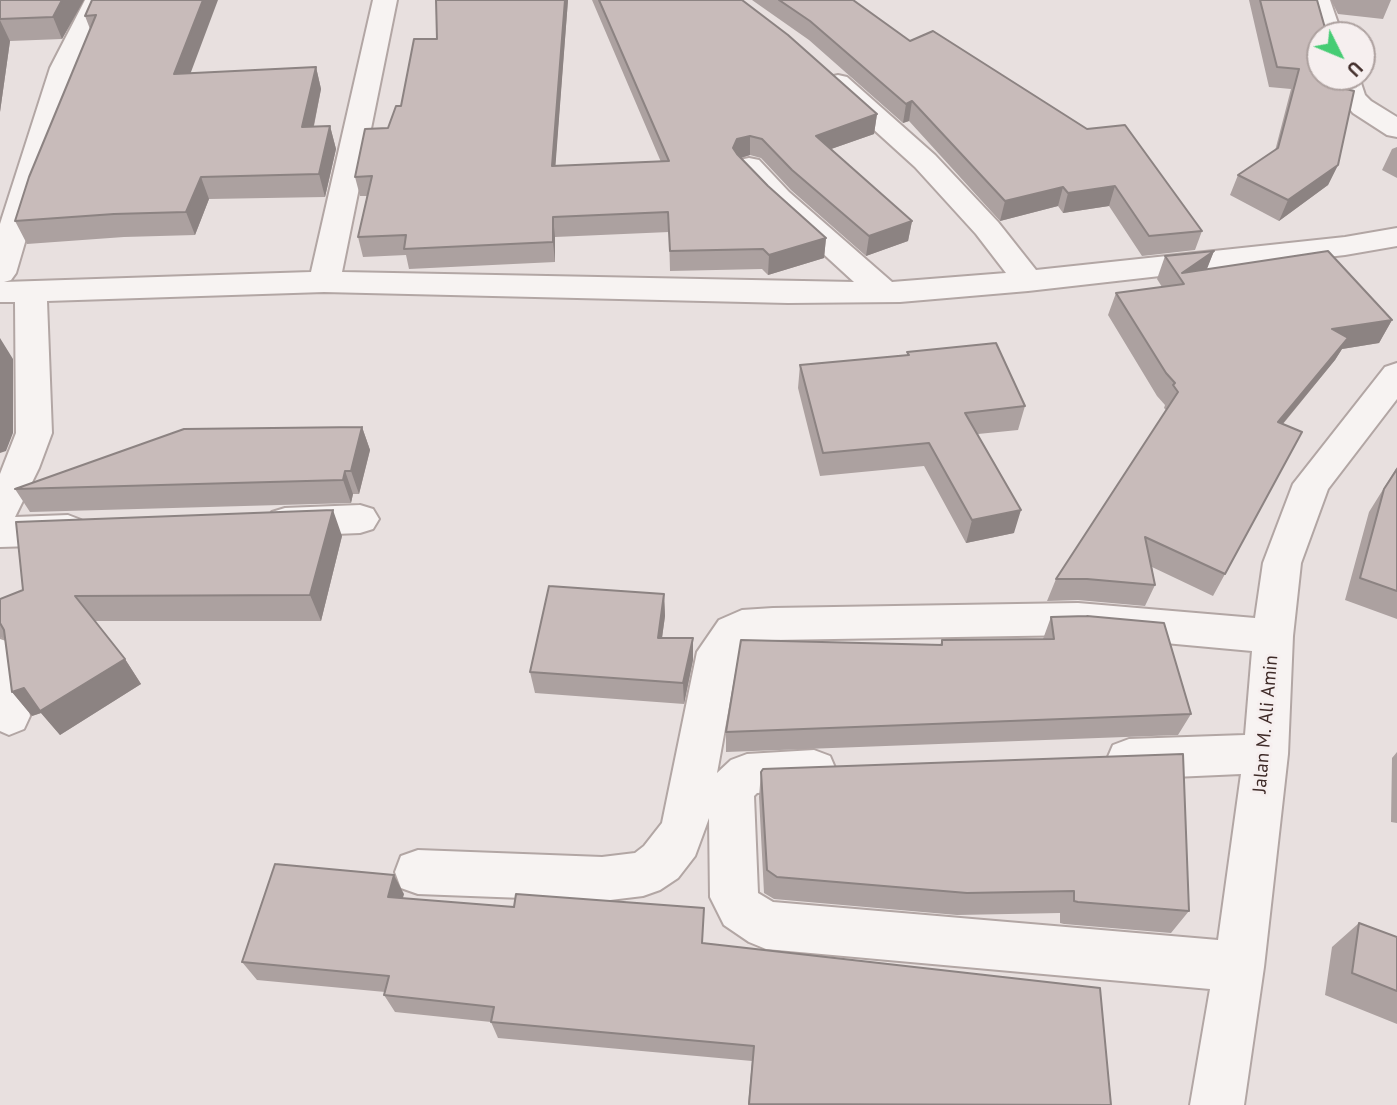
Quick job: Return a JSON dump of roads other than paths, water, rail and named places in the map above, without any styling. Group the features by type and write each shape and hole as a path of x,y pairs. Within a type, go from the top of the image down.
{"street":[{"path":"0,272 63,68 97,0"},
{"path":"324,282 385,0"},
{"path":"1318,0 1325,21"},
{"path":"817,64 925,161 987,228 1028,281"},
{"path":"1351,91 1362,107 1397,128"},
{"path":"749,166 779,198 884,292"},
{"path":"0,511 34,433 16,291 324,282 762,293 884,292 1028,281 1345,246 1397,237"},
{"path":"1345,246 1397,267"},
{"name":"Jalan M. Ali Amin","path":"1220,1103 1266,754 1273,636 1282,563 1311,484 1397,375"},
{"path":"249,523 360,519"},
{"path":"0,532 97,529"},
{"path":"418,872 602,878 643,874 661,862 679,841 685,823 718,652 733,632 742,627 773,624 1078,619 1273,636"},
{"path":"0,656 9,716"},
{"path":"1087,760 1266,754"},
{"path":"852,769 756,772 747,774 732,788 734,897 741,909 766,925 1239,967"}]}
